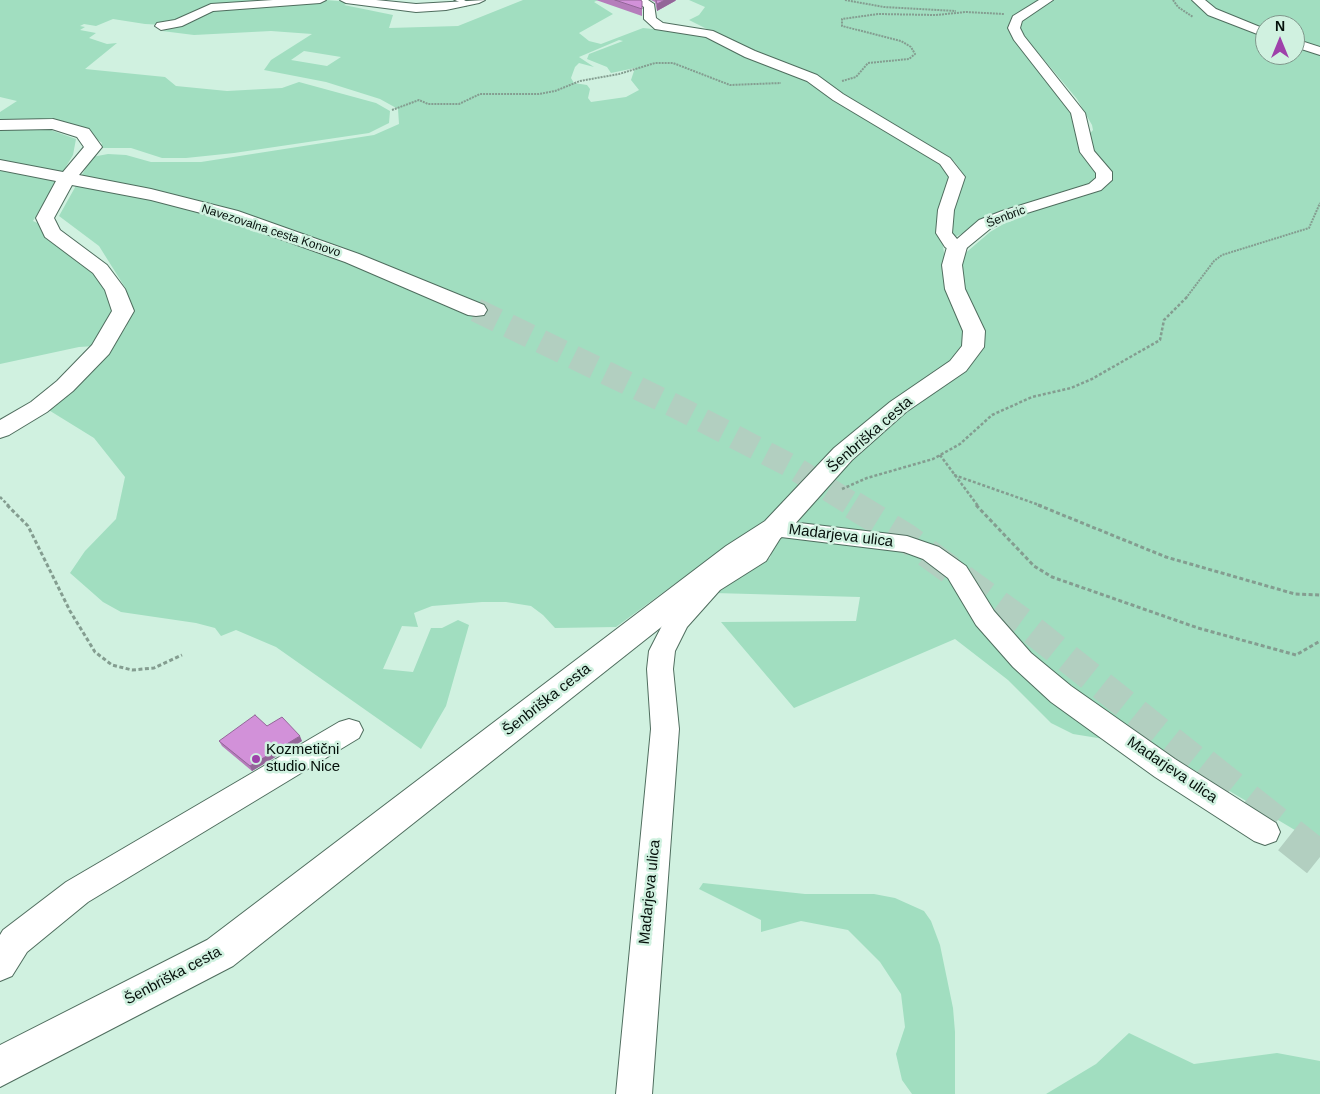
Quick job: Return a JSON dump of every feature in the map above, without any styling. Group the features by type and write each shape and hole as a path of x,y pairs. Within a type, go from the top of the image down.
{"street":[{"path":"161,26 178,23 211,8 320,0"},
{"path":"346,0 385,2 416,8 479,0"},
{"path":"640,0 650,6 650,19 659,26 709,34 750,54 812,78 838,97 945,161 953,169 956,177 946,210 944,234 957,247"},
{"name":"Šenbric","path":"957,247 985,224 1008,214 1070,196 1095,186 1104,180 1104,172 1086,147 1078,113 1018,37 1014,28 1017,19 1046,0"},
{"path":"1198,0 1212,12 1255,29"},
{"path":"1305,46 1320,51"},
{"path":"0,125 53,124 83,133 93,147 68,178 45,218 52,233 100,269 115,289 123,311 101,348 65,386 39,408 0,430"},
{"name":"Navezovalna cesta Konovo","path":"0,164 151,195 231,215 352,258 476,310"},
{"name":"Šenbriška cesta","path":"0,1067 220,953 736,553 775,528 843,454 898,407 958,366 973,347 974,331 955,289 952,265 957,247"},
{"name":"Madarjeva ulica","path":"634,1094 664,729 660,669 662,651 677,622 711,584 758,555 775,528 907,544 931,553 957,572 984,618 1022,660 1061,694 1165,768 1265,832"},
{"path":"0,965 15,941 77,892 350,730"}],"path":[{"path":"845,0 884,7 966,12"},
{"path":"834,492 940,455 960,444 992,415 1032,397 1071,388 1092,379 1160,340 1164,320 1185,299 1214,261 1222,255 1309,228 1320,203"},
{"path":"940,455 972,500 1034,566 1052,577 1198,628 1296,655 1320,642"},
{"path":"953,475 1050,509 1166,557 1295,594 1320,595"},
{"path":"0,497 28,526 70,611 95,652 112,665 132,670 154,668 182,655"}],"green space":[{"path":"0,0 256,0 254,5 221,6 165,25 113,19 96,26 84,24 80,26 85,27 80,30 96,33 89,38 107,44 117,43 85,69 165,77 176,86 227,91 282,88 299,82 376,103 390,111 389,123 369,133 234,153 186,158 162,158 131,148 100,148 102,143 85,130 0,122 0,112 17,101 0,97"},
{"path":"326,0 350,2 344,5 393,15 389,28 458,26 523,0 598,0 594,2 613,14 579,33 589,41 601,44 643,28 701,34 801,75 920,148 952,173 939,221 949,284 968,331 964,345 955,362 752,537 710,558 616,627 555,628 531,606 506,602 432,606 414,613 418,627 402,626 383,669 413,672 431,628 442,628 458,620 469,625 446,706 421,749 276,647 236,630 221,636 215,628 196,623 121,612 103,602 70,573 85,551 116,519 125,477 94,438 47,409 110,350 126,327 130,310 126,289 99,246 59,216 92,157 108,154 126,155 151,162 201,162 374,135 399,124 398,109 380,99 326,82 264,70 271,60 312,34 271,31 194,35 162,31 210,10","holes":["619,40 623,41 589,54 587,59 607,67 611,73 635,68 631,80 639,90 626,97 591,102 588,98 590,89 587,85 574,83 571,78 575,67 579,63 594,67 579,57","304,51 341,57 327,66 291,60"]},
{"path":"689,0 1042,0 1010,20 1009,26 1069,99 1099,173 1093,181 1078,191 1020,206 955,237 950,229 951,217 963,184 962,172 954,161 876,114 689,20 699,15 705,7"},
{"path":"1049,0 1197,0 1255,30 1255,65 1305,65 1305,48 1320,53 1320,845 1179,761 1028,657 957,561 788,526 789,519 907,407 966,368 960,284 962,256 990,232 1025,211 1084,196 1102,189 1086,138 1093,130 1092,125 1077,99 1019,30 1020,19"},
{"path":"1203,0 1320,0 1320,50 1305,45 1305,15 1255,15 1255,27 1221,14"},
{"path":"0,129 48,129 76,139 73,155 33,221 69,237 118,309 95,346 79,347 0,364"},
{"path":"789,536 900,548 926,558 953,580 1104,739 1073,734 1051,723 1008,680 955,639 794,708 721,622 856,621 860,597 714,593 739,572 770,558 775,539"},
{"path":"703,883 805,894 874,894 895,898 924,911 931,921 940,945 953,1008 955,1094 912,1094 902,1080 896,1054 905,1027 901,994 880,962 848,930 801,921 761,932 761,920 699,889"},
{"path":"1129,1033 1194,1064 1277,1053 1320,1061 1320,1094 1046,1094 1096,1064"}],"building":[{"path":"615,0 640,0 642,1 642,9"},
{"path":"656,0 665,0 657,4"},
{"name":"Kozmetični studio Nice","path":"255,715 267,726 282,717 300,736 250,766 219,741"}],"tunnel":[{"path":"476,310 679,408 791,466 855,506"},
{"path":"853,505 905,537 1022,622 1204,767"},
{"path":"1202,766 1320,860"}],"place":[{"name":"Kozmetični studio Nice","path":"256,759"}]}
